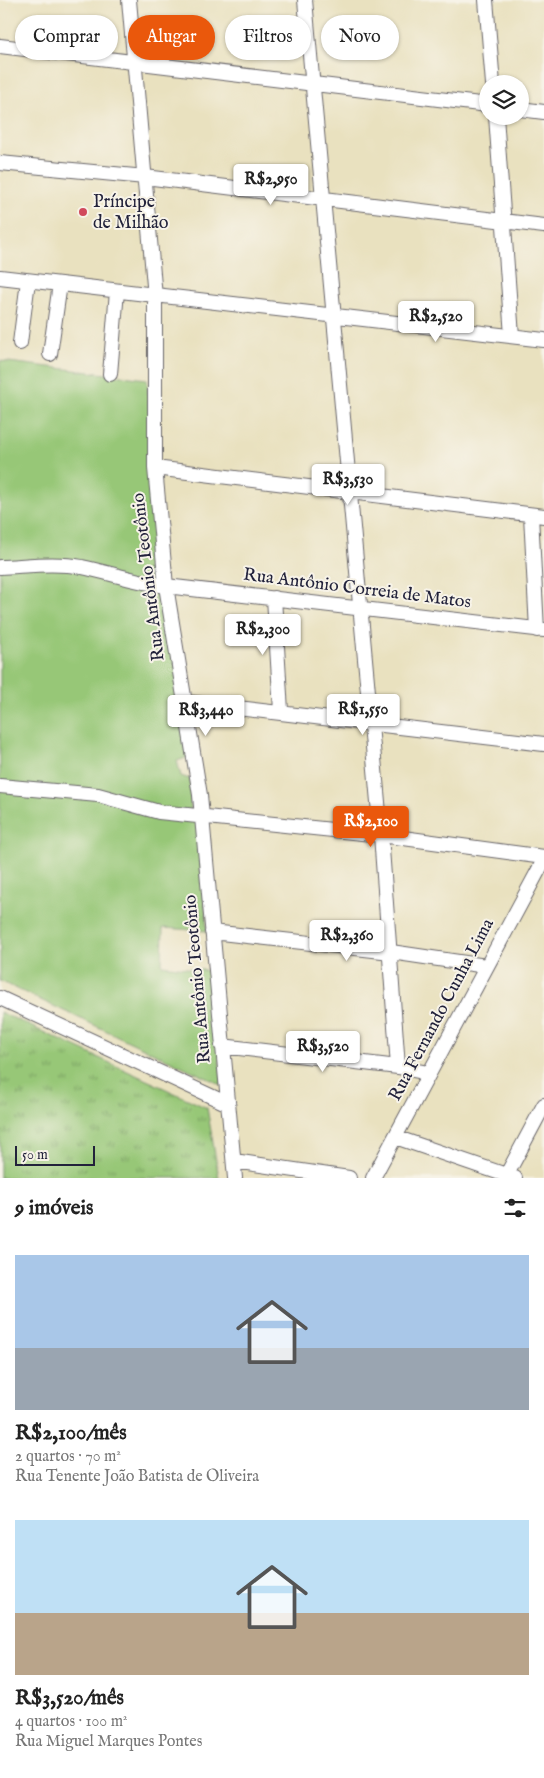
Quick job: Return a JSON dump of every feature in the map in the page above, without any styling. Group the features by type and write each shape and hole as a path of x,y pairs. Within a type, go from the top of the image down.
{"street":[{"name":"Rua Antônio Teotônio","path":"129,0 156,297 155,468 166,586 186,702 202,814 235,1178"},
{"path":"305,0 332,316 381,835 398,1067"},
{"path":"486,0 492,75"},
{"path":"0,46 479,104"},
{"path":"529,110 544,112"},
{"path":"497,125 512,336"},
{"path":"0,163 145,177 544,226"},
{"path":"0,278 544,340"},
{"path":"20,343 28,281"},
{"path":"50,354 60,284"},
{"path":"110,374 117,291"},
{"path":"155,468 538,516 541,630"},
{"name":"Rua Antônio Correia de Matos","path":"0,567 57,564 82,567 166,586 541,630"},
{"path":"274,598 282,711"},
{"path":"186,702 282,711 544,744"},
{"path":"0,786 98,795 159,812 202,814 381,835 544,859"},
{"name":"Rua Fernando Cunha Lima","path":"373,1178 544,859"},
{"path":"212,932 390,952 486,966"},
{"path":"0,998 228,1104"},
{"path":"222,1046 398,1067 428,1073"},
{"path":"395,1137 509,1177 544,1105"},
{"path":"234,1161 349,1178"}],"green space":[{"path":"0,361 147,379 159,553 192,756 177,761 181,776 190,779 191,819 199,824 207,931 163,928 162,965 211,971 222,1085 0,981"},
{"path":"0,1012 207,1108 219,1178 0,1178"}],"place":[{"name":"Príncipe de Milhão","path":"83,212"}]}
